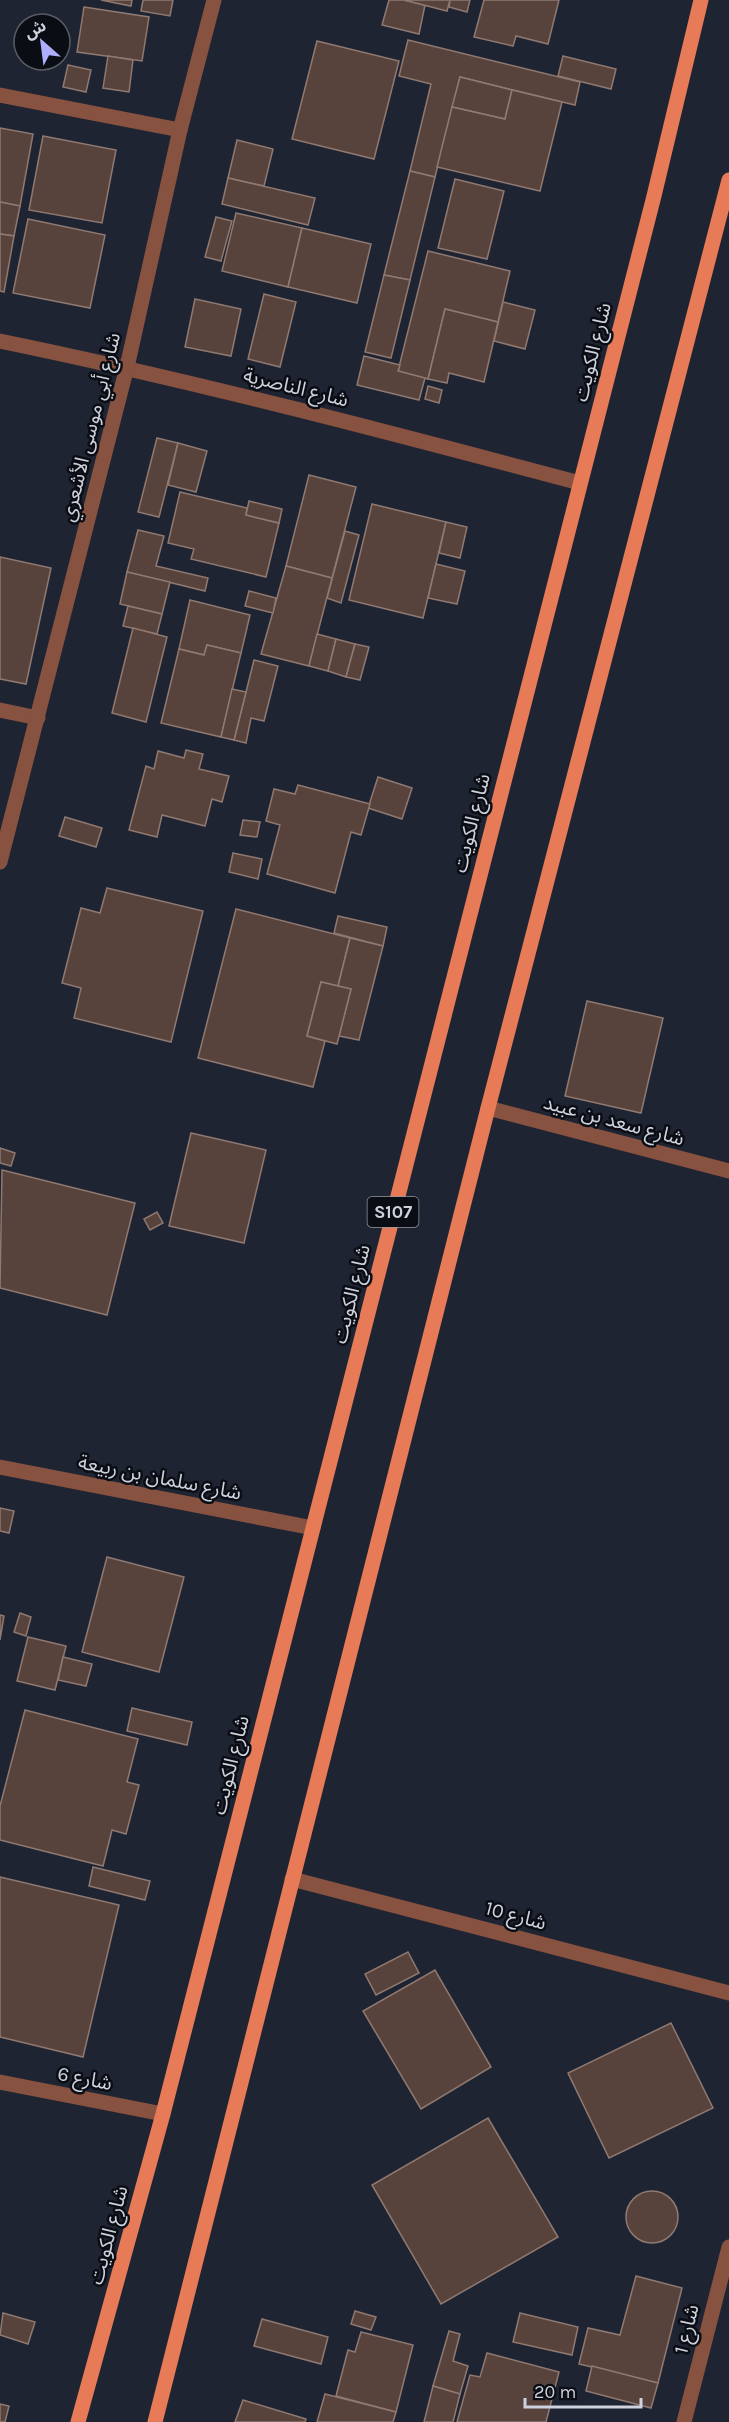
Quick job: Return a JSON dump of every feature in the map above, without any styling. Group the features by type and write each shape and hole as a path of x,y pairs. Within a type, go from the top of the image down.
{"main road":[{"name":"شارع الكويت","path":"79,2421 163,2114 580,483 701,0"},
{"path":"155,2422 488,1108 729,180"}],"street":[{"name":"شارع أبي موسى الأشعري","path":"0,862 127,367 180,130 214,0"},
{"path":"0,95 180,130"},
{"name":"شارع الناصرية","path":"0,341 127,367 580,483"},
{"path":"0,710 38,718"},
{"name":"شارع سعد بن عبيد","path":"488,1108 729,1171"},
{"name":"شارع سلمان بن ربيعة","path":"0,1467 313,1528"},
{"name":"شارع 10","path":"292,1879 729,1993"},
{"name":"شارع 6","path":"0,2082 163,2114"},
{"name":"شارع 1","path":"684,2422 729,2247"}],"building":[{"path":"101,0 132,0 131,6"},
{"path":"143,0 173,0 170,16 141,11"},
{"path":"389,0 404,0 425,5 419,34 382,25"},
{"path":"404,0 450,0 447,11"},
{"path":"450,0 470,0 467,12 449,7"},
{"path":"484,0 559,0 548,44 516,36 513,46 474,37"},
{"path":"84,7 149,17 142,61 77,52"},
{"path":"408,40 580,82 575,105 460,77 435,177 410,171 431,84 399,76"},
{"path":"317,41 399,61 374,159 292,139"},
{"path":"108,56 133,60 129,92 103,88"},
{"path":"563,56 616,69 611,89 558,76"},
{"path":"72,66 91,70 86,92 63,87 66,72 72,72"},
{"path":"460,77 512,90 505,119 452,107"},
{"path":"512,90 562,102 540,191 437,167 452,107 505,119"},
{"path":"0,128 33,134 20,206 0,202"},
{"path":"43,136 116,150 102,223 29,210"},
{"path":"237,140 273,149 264,186 228,178"},
{"path":"410,171 435,177 410,280 384,275"},
{"path":"228,178 315,198 308,225 222,204"},
{"path":"455,179 504,191 487,259 438,248"},
{"path":"0,202 20,206 14,236 0,234"},
{"path":"236,213 302,228 288,287 222,271"},
{"path":"216,217 232,221 221,261 205,257"},
{"path":"28,219 105,235 90,308 13,293"},
{"path":"302,228 371,244 357,303 288,287"},
{"path":"0,234 14,236 4,292 0,291"},
{"path":"428,251 510,271 498,322 445,309 428,379 398,371"},
{"path":"384,275 410,280 391,358 365,352"},
{"path":"264,294 296,302 280,367 248,359"},
{"path":"195,299 241,309 231,356 185,347"},
{"path":"503,302 535,310 525,349 494,341"},
{"path":"445,309 498,322 484,382 449,373 447,383 428,379"},
{"path":"364,356 400,365 398,371 425,378 419,400 357,385"},
{"path":"428,386 442,390 439,403 425,399"},
{"path":"157,438 178,443 159,517 138,512"},
{"path":"178,443 207,451 196,492 168,485"},
{"path":"309,475 356,487 332,578 286,566"},
{"path":"180,492 247,508 246,515 279,523 266,577 191,559 194,549 168,543"},
{"path":"249,501 282,509 279,523 246,515"},
{"path":"372,504 446,522 423,618 349,600"},
{"path":"446,522 467,527 460,558 439,553"},
{"path":"138,530 164,536 156,566 208,578 205,591 127,572"},
{"path":"345,531 359,535 341,603 327,598"},
{"path":"0,557 51,568 26,684 0,679"},
{"path":"436,564 465,571 457,604 428,598"},
{"path":"286,566 332,578 309,666 261,654"},
{"path":"127,572 170,582 162,614 120,604"},
{"path":"249,591 276,598 273,613 245,606"},
{"path":"190,600 250,615 241,653 207,645 204,655 179,649"},
{"path":"128,606 162,614 157,634 123,626"},
{"path":"133,628 167,637 146,722 112,713"},
{"path":"317,634 336,639 328,671 309,666"},
{"path":"336,639 355,644 346,677 328,671"},
{"path":"355,644 369,647 360,680 346,677"},
{"path":"207,645 241,653 221,737 161,723 179,649 204,655"},
{"path":"254,660 278,666 264,721 251,718 246,743 234,740"},
{"path":"232,689 246,692 234,740 221,737"},
{"path":"186,750 203,754 199,769 229,776 222,802 212,799 205,826 162,815 157,837 129,830 146,766 154,769 158,751 184,758"},
{"path":"378,777 412,788 402,819 368,808"},
{"path":"298,785 370,804 361,835 351,832 335,893 267,874 280,825 266,821 274,789 295,794"},
{"path":"65,817 102,828 96,847 59,836"},
{"path":"243,820 260,822 257,837 240,835"},
{"path":"233,853 262,859 258,879 229,872"},
{"path":"107,888 203,911 171,1042 74,1018 81,988 62,983 81,908 100,913"},
{"path":"236,909 350,938 338,986 321,982 307,1036 325,1041 313,1087 198,1058"},
{"path":"338,916 387,927 383,946 334,933"},
{"path":"350,938 383,946 359,1040 339,1036 351,989 338,986"},
{"path":"321,982 351,989 337,1044 307,1036"},
{"path":"587,1001 663,1018 641,1113 565,1096"},
{"path":"191,1133 266,1150 244,1243 169,1226"},
{"path":"0,1148 15,1153 11,1166 0,1163"},
{"path":"2,1170 135,1203 107,1315 0,1288"},
{"path":"157,1212 163,1223 150,1230 144,1219"},
{"path":"0,1508 14,1511 9,1533 0,1531"},
{"path":"107,1557 184,1577 159,1672 82,1652"},
{"path":"20,1613 31,1617 26,1636 14,1632"},
{"path":"0,1615 4,1616 0,1640"},
{"path":"28,1637 66,1646 55,1690 17,1681"},
{"path":"63,1657 92,1664 86,1686 58,1680"},
{"path":"132,1708 192,1722 187,1745 127,1731"},
{"path":"25,1710 138,1739 127,1782 139,1785 126,1834 112,1830 103,1866 0,1840 0,1806"},
{"path":"93,1867 150,1881 145,1900 89,1886"},
{"path":"0,1877 119,1905 83,2057 0,2037"},
{"path":"408,1952 419,1973 376,1995 365,1974"},
{"path":"435,1970 491,2067 421,2109 363,2011"},
{"path":"671,2023 713,2108 609,2158 568,2073"},
{"path":"488,2118 558,2237 441,2304 372,2185"},
{"path":"652,2191 662,2193 670,2199 676,2207 678,2217 676,2227 670,2235 662,2241 652,2243 642,2241 634,2235 628,2227 626,2217 628,2207 634,2199 642,2193"},
{"path":"636,2276 682,2288 658,2383 579,2364 588,2328 620,2335"},
{"path":"355,2311 376,2317 371,2330 351,2324"},
{"path":"3,2313 35,2322 28,2344 0,2335"},
{"path":"520,2313 578,2327 572,2355 513,2342"},
{"path":"262,2319 328,2337 321,2364 254,2346"},
{"path":"449,2331 460,2334 453,2361 468,2366 460,2394 433,2386"},
{"path":"361,2332 413,2345 396,2412 336,2396 348,2350 355,2352"},
{"path":"487,2353 559,2372 546,2422 457,2422 470,2375 480,2377"},
{"path":"592,2366 658,2383 651,2408 586,2391"},
{"path":"433,2386 460,2394 453,2422 424,2422"},
{"path":"325,2394 396,2412 393,2422 317,2422"},
{"path":"243,2400 306,2419 305,2422 235,2422"},
{"path":"0,2404 9,2406 5,2422 0,2422"}]}
